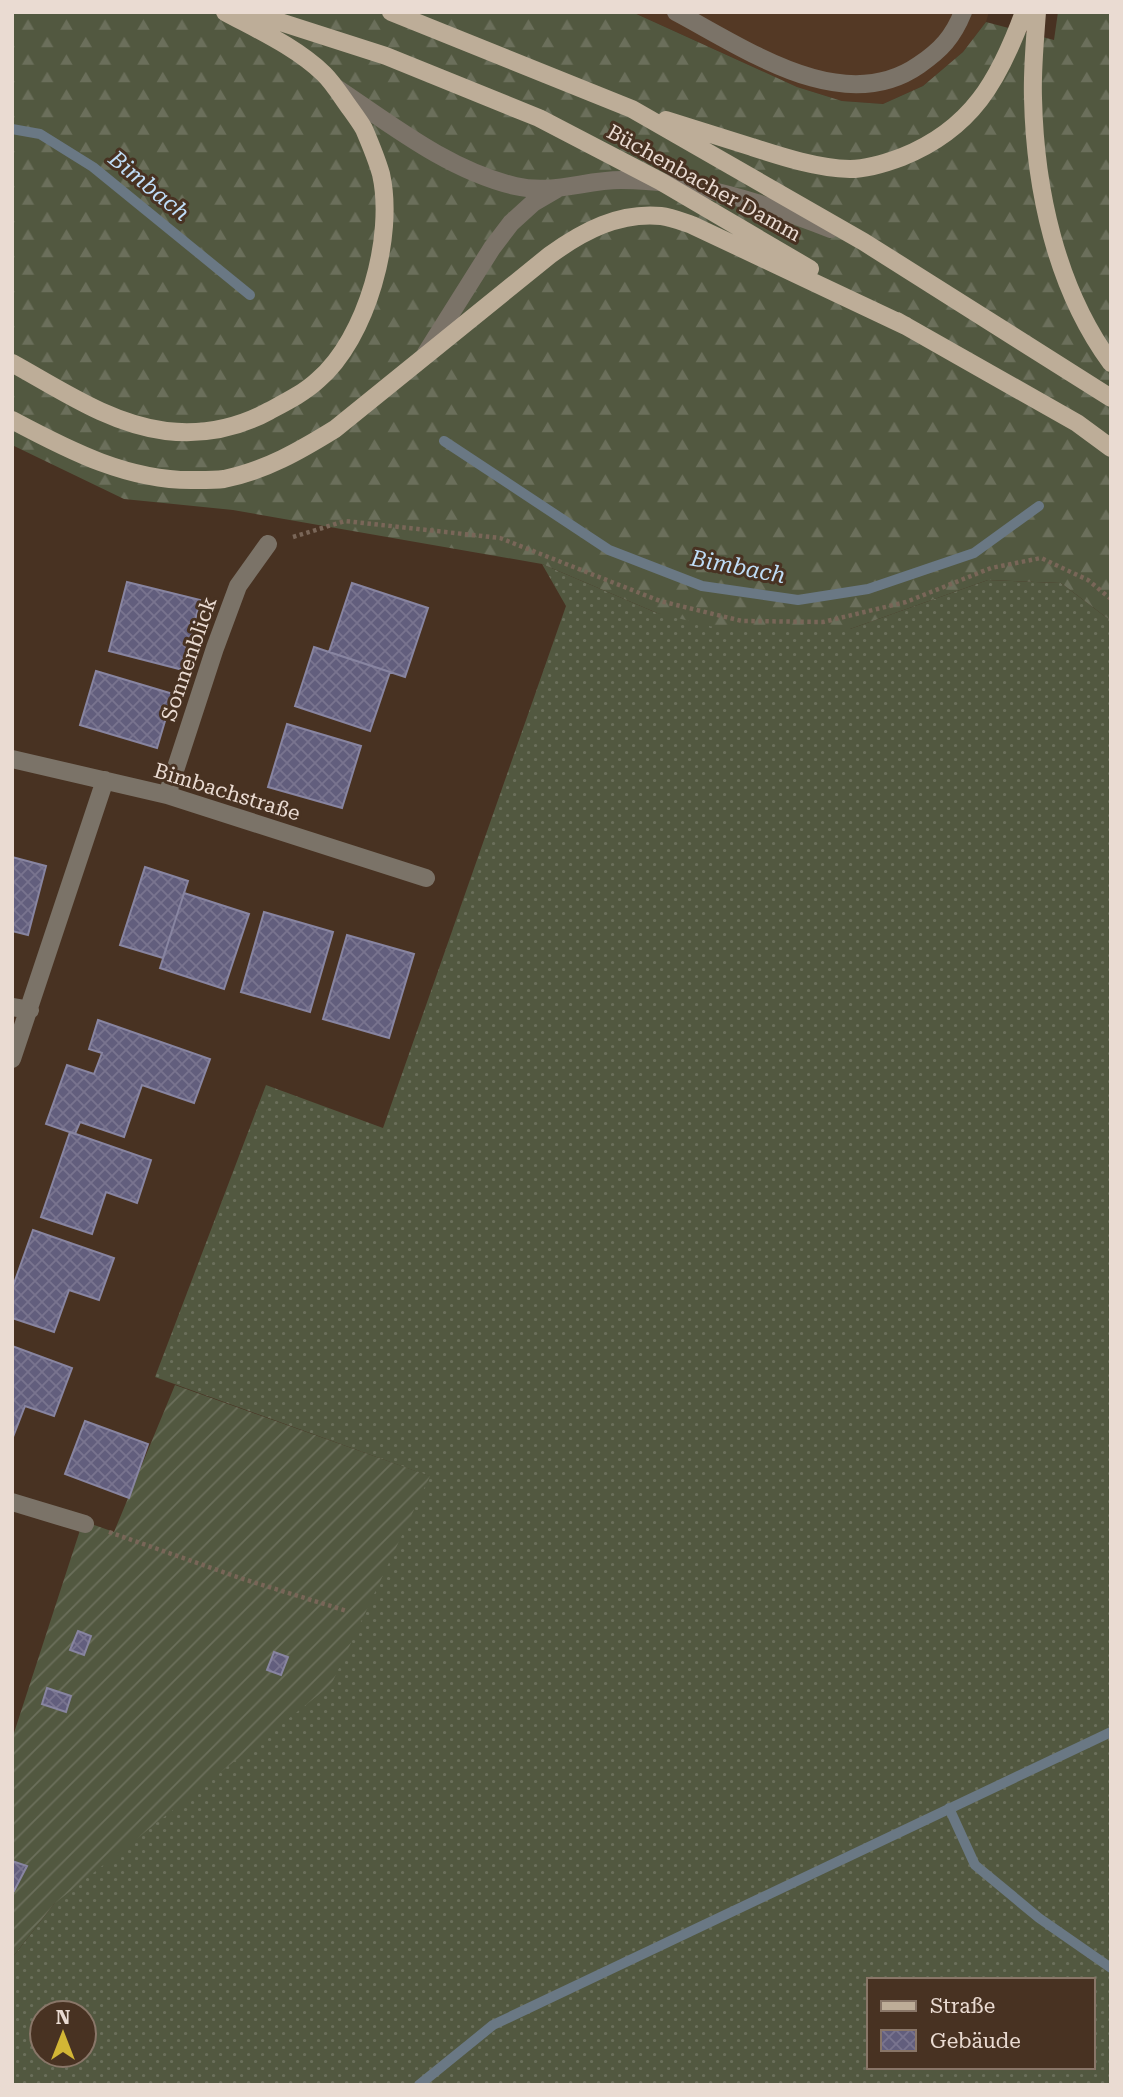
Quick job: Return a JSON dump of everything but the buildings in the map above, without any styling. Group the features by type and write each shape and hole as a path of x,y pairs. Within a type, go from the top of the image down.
{"main road":[{"path":"12,362 96,410 126,422 166,431 201,432 249,422 286,402 319,380 342,352 360,322 374,283 382,244 384,207 380,174 363,128 323,72 296,52 225,12"},
{"name":"Büchenbacher Damm","path":"249,12 386,56 539,118 660,181 1077,423 1111,448"},
{"name":"Büchenbacher Damm","path":"391,12 632,109 864,242 1111,398"},
{"path":"632,109 782,157 852,169 887,162 930,143 957,126 975,107 1005,59 1024,12"},
{"path":"1037,12 1033,98 1038,162 1046,207 1057,254 1074,298 1111,363"},
{"path":"12,420 90,459 138,474 184,480 223,479 265,467 301,450 335,429 578,235 606,222 635,217 662,216 692,225 906,326"}],"street":[{"path":"676,12 782,68 835,85 872,84 907,74 939,51 957,27 963,12"},
{"path":"335,87 449,162 483,177 518,187 557,189 617,180 660,181 712,190 747,200 864,242"},
{"path":"421,361 504,232 533,203 557,189"},
{"name":"Sonnenblick","path":"167,795 238,586 268,544"},
{"name":"Bimbachstraße","path":"12,759 167,795 426,878"},
{"path":"12,1059 21,1008 105,780"},
{"path":"12,1502 85,1524"}],"path":[{"path":"268,544 345,521 500,538 660,601 742,621 823,622 906,602 991,568 1041,558 1088,580 1111,599"},
{"path":"85,1524 243,1579 347,1611"}],"shaded area":[{"path":"632,12 989,12 986,22 963,52 923,86 883,104 842,101 797,87"}],"green space":[{"path":"12,12 632,12 797,87 842,101 883,104 923,86 963,52 986,22 1054,40 1058,12 1111,12 1111,621 1061,583 988,580 850,629 734,632 657,613 542,564 233,510 124,499 12,445"},
{"path":"542,564 657,613 850,629 988,580 1061,583 1111,621 1111,2085 12,2085 12,1958 54,1904 429,1476 155,1377 266,1085 383,1128 566,606"},
{"path":"175,1385 430,1476 331,1685 54,1904 12,1958 12,1739 83,1521 114,1532"}],"waterway":[{"name":"Bimbach","path":"12,129 40,134 93,167 250,295"},
{"name":"Bimbach","path":"444,441 609,550 702,586 798,600 868,589 974,553 1039,506"},
{"path":"419,2085 493,2025 1111,1732"},
{"path":"949,1808 975,1865 1039,1918 1111,1968"}]}
